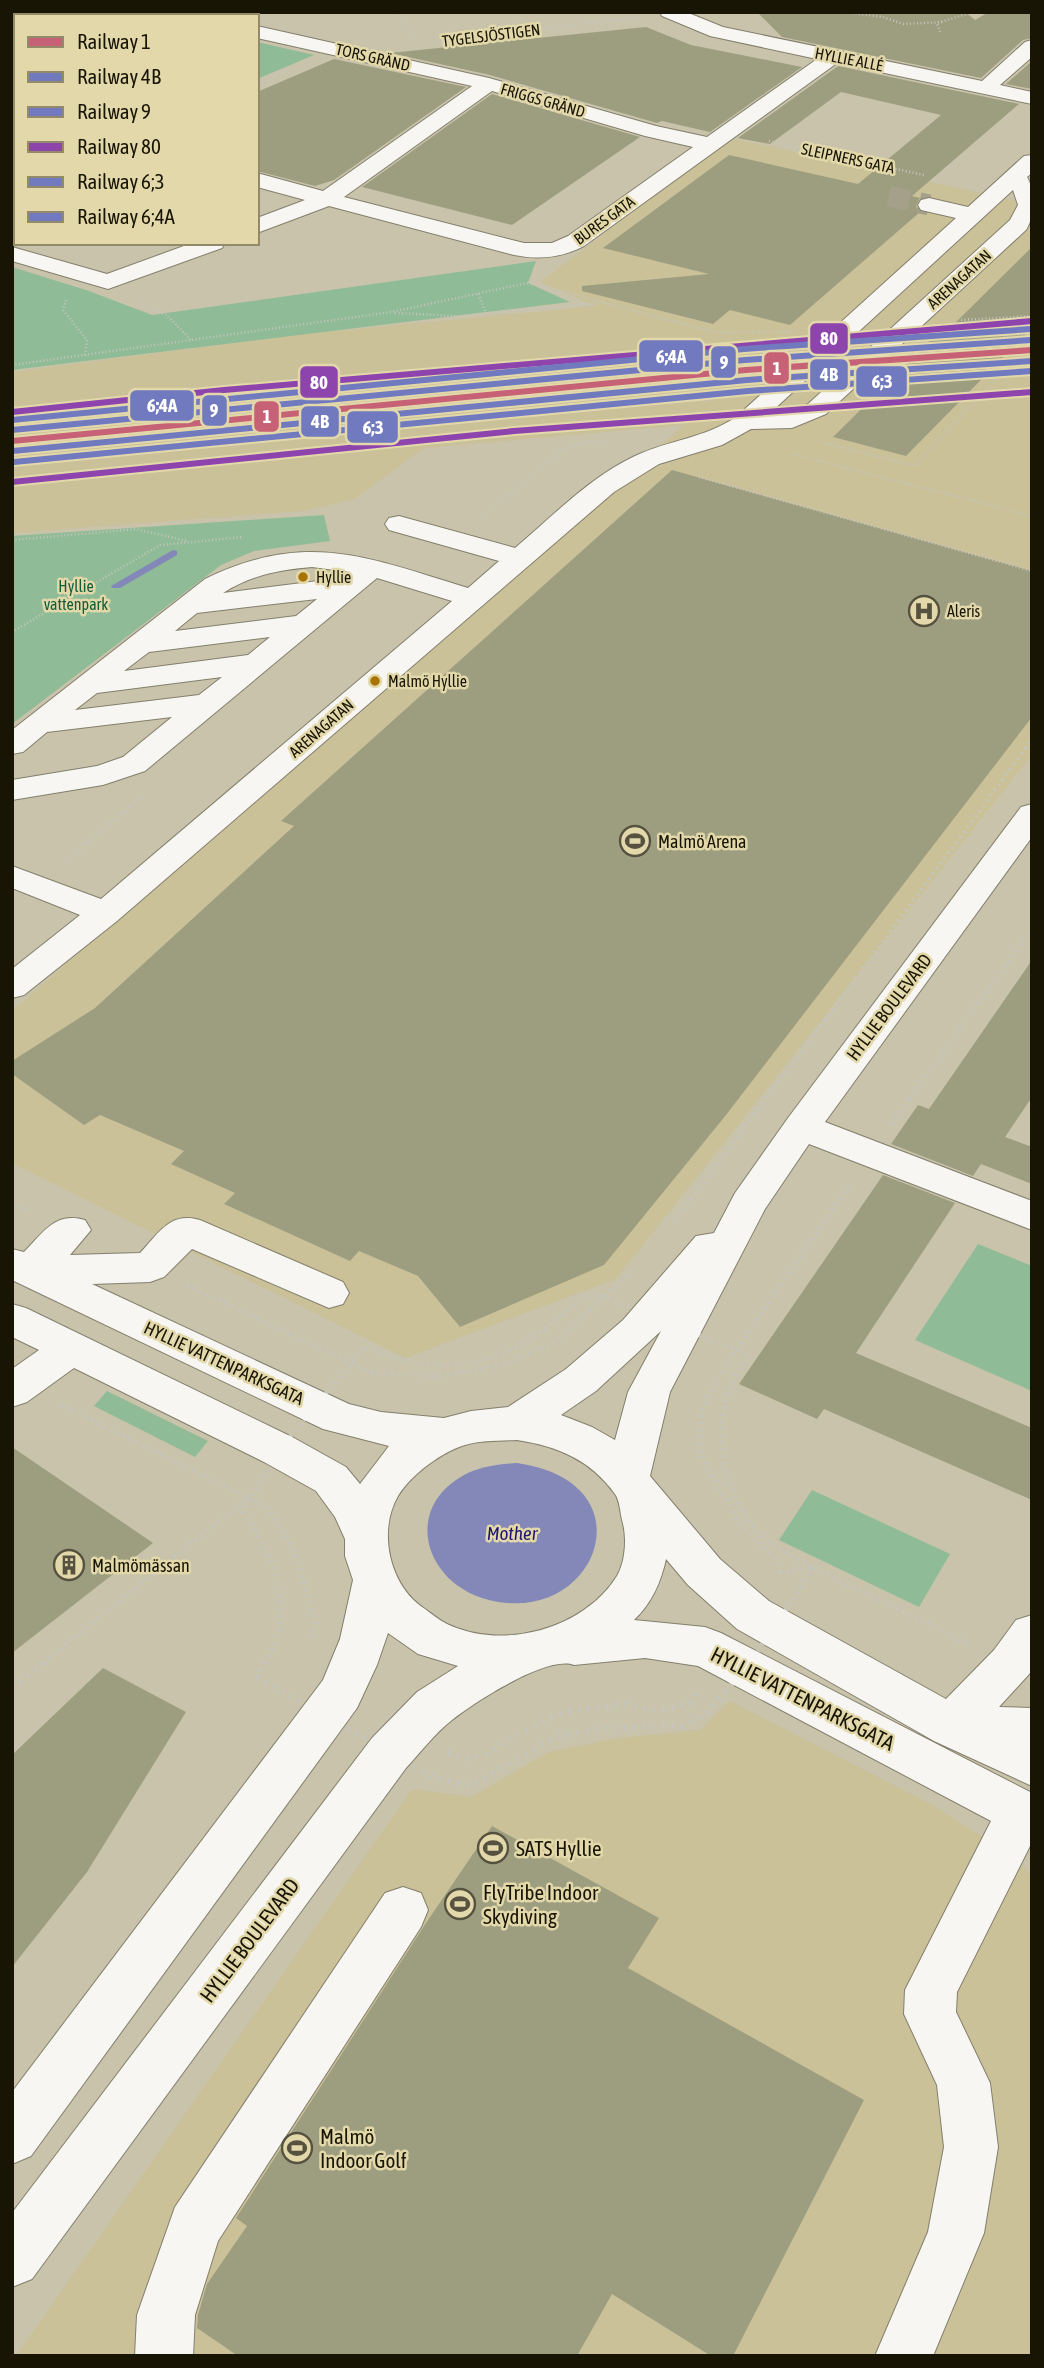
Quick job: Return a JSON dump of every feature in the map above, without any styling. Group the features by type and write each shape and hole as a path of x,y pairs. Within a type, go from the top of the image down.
{"street":[{"name":"HYLLIE ALLÉ","path":"691,12 725,28 1032,89"},
{"name":"HYLLIE ALLÉ","path":"659,14 717,32 1032,98"},
{"name":"TORS GRÄND","path":"259,32 489,84"},
{"path":"992,82 1032,46"},
{"name":"BURES GATA","path":"259,181 492,243 540,252 565,248 715,147 834,56"},
{"name":"FRIGGS GRÄND","path":"259,225 326,200 489,84 652,132 715,147"},
{"name":"ARENAGATAN","path":"736,429 1024,169"},
{"name":"ARENAGATAN","path":"12,987 105,913 604,486 645,461 736,429 792,420 817,409 1018,225 1029,211 1030,201 1024,169"},
{"path":"929,205 1029,211"},
{"path":"12,254 83,275 116,290 210,245"},
{"path":"399,524 519,558"},
{"path":"12,746 215,585 234,574 281,561 338,559 364,575 472,598"},
{"path":"188,606 364,575"},
{"path":"12,790 111,772 134,764 364,575"},
{"path":"152,635 315,616"},
{"path":"115,664 281,644"},
{"path":"89,685 257,663"},
{"path":"64,704 222,693"},
{"path":"39,724 222,693"},
{"path":"12,746 183,725"},
{"path":"12,768 151,751"},
{"name":"HYLLIE BOULEVARD","path":"12,2259 389,1753 434,1706 538,1651 607,1620 639,1582 649,1536 631,1485 666,1322 801,1127 1032,814"},
{"path":"12,876 105,913"},
{"path":"801,1127 1032,1216"},
{"path":"21,1267 71,1230"},
{"path":"21,1267 150,1268 186,1230 329,1293"},
{"name":"HYLLIE VATTENPARKSGATA","path":"21,1267 338,1417 381,1429 444,1435"},
{"path":"12,1319 279,1450 331,1479 353,1508 364,1533"},
{"name":"HYLLIE BOULEVARD","path":"517,1423 580,1380 637,1331 666,1322"},
{"path":"16,1388 72,1348"},
{"path":"12,2137 341,1694 361,1654 370,1617 375,1581 367,1565 364,1533 371,1502 388,1474 413,1451 444,1435 479,1426 517,1423 553,1429 586,1443 615,1464 704,1572 753,1615 951,1726 1029,1805 931,1990 930,2014 963,2083 971,2147 956,2233 904,2356"},
{"name":"HYLLIE VATTENPARKSGATA","path":"375,1581 381,1594 405,1621 437,1640 475,1652 538,1651 645,1639 705,1647 1029,1805"},
{"path":"951,1726 1021,1649"},
{"path":"951,1726 1032,1729"},
{"path":"164,2356 166,2315 195,2227 403,1910"}],"path":[{"path":"845,12 883,17 904,24 943,22"},
{"path":"940,32 937,23 973,12"},
{"name":"TYGELSJÖSTIGEN","path":"429,42 659,14"},
{"name":"SLEIPNERS GATA","path":"715,147 929,176"},
{"path":"531,284 544,270 540,252"},
{"path":"83,275 63,310 85,334 85,356"},
{"path":"12,365 391,312 531,284 725,333 787,329 808,332"},
{"path":"116,290 167,315 191,341"},
{"path":"478,294 486,313"},
{"path":"391,312 431,316 604,303"},
{"path":"918,317 938,321 1032,317"},
{"path":"944,333 1032,328"},
{"path":"1004,337 1032,338"},
{"path":"810,439 915,466 1032,338"},
{"path":"698,359 780,355"},
{"path":"1027,377 1032,377"},
{"path":"652,404 719,399"},
{"path":"736,429 1032,516"},
{"path":"645,461 1032,571"},
{"path":"12,540 136,529 191,542"},
{"path":"673,1223 1032,740"},
{"path":"12,1203 71,1230"},
{"path":"150,1268 372,1373 443,1377 505,1364 556,1342 639,1262"},
{"path":"815,1568 745,1668 708,1712 683,1726 600,1728 554,1738 470,1786 433,1777 323,1717 256,1676 276,1644 283,1617 281,1592 271,1560 243,1512 249,1497 279,1450 365,1346 395,1360 423,1364 464,1363 496,1356 534,1339 559,1319 581,1295 605,1297 749,1355 727,1394 722,1457 737,1500 756,1530 781,1550 815,1568 884,1605 1021,1649"},
{"path":"725,1366 702,1411 699,1453 741,1526 775,1557 780,1572 815,1568"},
{"path":"16,1388 268,1507 294,1552 316,1619 310,1655"},
{"path":"12,1688 249,1497"},
{"path":"445,1752 471,1759 489,1754 508,1739 563,1712 625,1704 649,1710 668,1709 690,1703 702,1688"}],"shaded area":[{"path":"730,138 1017,201 1032,189 1032,755 616,1279 405,1358 12,1163 12,1011 684,425 424,448 355,499 304,511 12,533 12,372 305,334 596,306 540,282"},
{"path":"730,1701 933,1805 1018,1860 1032,1877 1032,2356 16,2356 412,1789 471,1797 549,1752 619,1738 701,1730"}],"green space":[{"path":"259,42 314,55 259,78"},
{"path":"536,261 528,283 570,302 12,370 12,267 89,291 152,315"},
{"name":"Hyllie vattenpark","path":"324,515 330,541 254,551 221,565 12,724 12,536"},
{"path":"978,1244 1032,1266 1032,1391 915,1340"},
{"path":"107,1391 208,1441 195,1457 94,1406"},
{"path":"812,1490 950,1554 919,1607 779,1540"}],"water":[{"name":"Mother","path":"517,1463 559,1475 585,1496 596,1522 594,1549 581,1574 558,1593 527,1603 489,1600 466,1591 448,1577 435,1560 428,1542 428,1522 434,1503 448,1486 476,1470"}],"building":[{"path":"757,12 965,12 975,20 989,12 1032,12 1032,38 1023,40 981,78 782,37"},
{"path":"646,27 691,45 802,67 710,132 662,121 657,123 490,75 390,53"},
{"path":"334,59 466,87 334,180 315,186 259,172 259,91"},
{"path":"1032,61 1032,89 1006,84"},
{"path":"838,66 1019,104 912,196 920,198 916,206 920,212 790,325 730,310 713,324 582,291 582,286 709,274 603,248 729,155 858,184 941,115 841,92 770,144 738,138"},
{"path":"492,94 640,137 512,225 362,187"},
{"path":"1032,247 1032,328 906,456 833,437 933,338 940,338"},
{"name":"Malmö Arena","path":"672,470 1032,571 1032,717 726,1115 604,1265 460,1327 418,1276 359,1251 350,1261 224,1204 235,1193 171,1164 184,1151 100,1115 84,1125 12,1074 12,1061 95,1008 294,826 281,821"},
{"path":"1032,960 1032,1097 1005,1137 1032,1147 1032,1184 981,1164 973,1176 891,1144 918,1105 929,1109"},
{"path":"883,1175 955,1203 856,1353 1032,1428 1032,1500 824,1409 817,1419 739,1384"},
{"name":"Malmömässan","path":"12,1447 153,1543 12,1653"},
{"path":"103,1668 186,1712 87,1872 12,1967 12,1755"},
{"path":"492,1826 659,1918 628,1968 864,2100 733,2356 711,2356 612,2294 577,2356 238,2356 197,2328 207,2284 247,2226 236,2218 426,1923"}],"waterway":[{"path":"116,586 173,553"}],"tunnel":[{"path":"889,196 929,205"}],"rail line":[{"name":"80","path":"12,412 224,390 1032,321"},
{"name":"6;4A","path":"12,420 744,349 1031,329"},
{"name":"9","path":"12,430 745,360 1031,340"},
{"name":"1","path":"12,441 746,370 1032,350"},
{"name":"4B","path":"13,451 747,380 1032,361"},
{"name":"6;3","path":"14,462 748,391 1032,371"},
{"name":"80","path":"12,482 514,431 1032,392"}],"place":[{"name":"Hyllie","path":"303,577"},
{"name":"Aleris","path":"924,611"},
{"name":"Malmö Hyllie","path":"375,681"},
{"name":"Malmö Arena","path":"635,841"},
{"name":"Malmömässan","path":"69,1565"},
{"name":"SATS Hyllie","path":"493,1848"},
{"name":"FlyTribe Indoor Skydiving","path":"460,1904"},
{"name":"Malmö Indoor Golf","path":"297,2148"}]}
